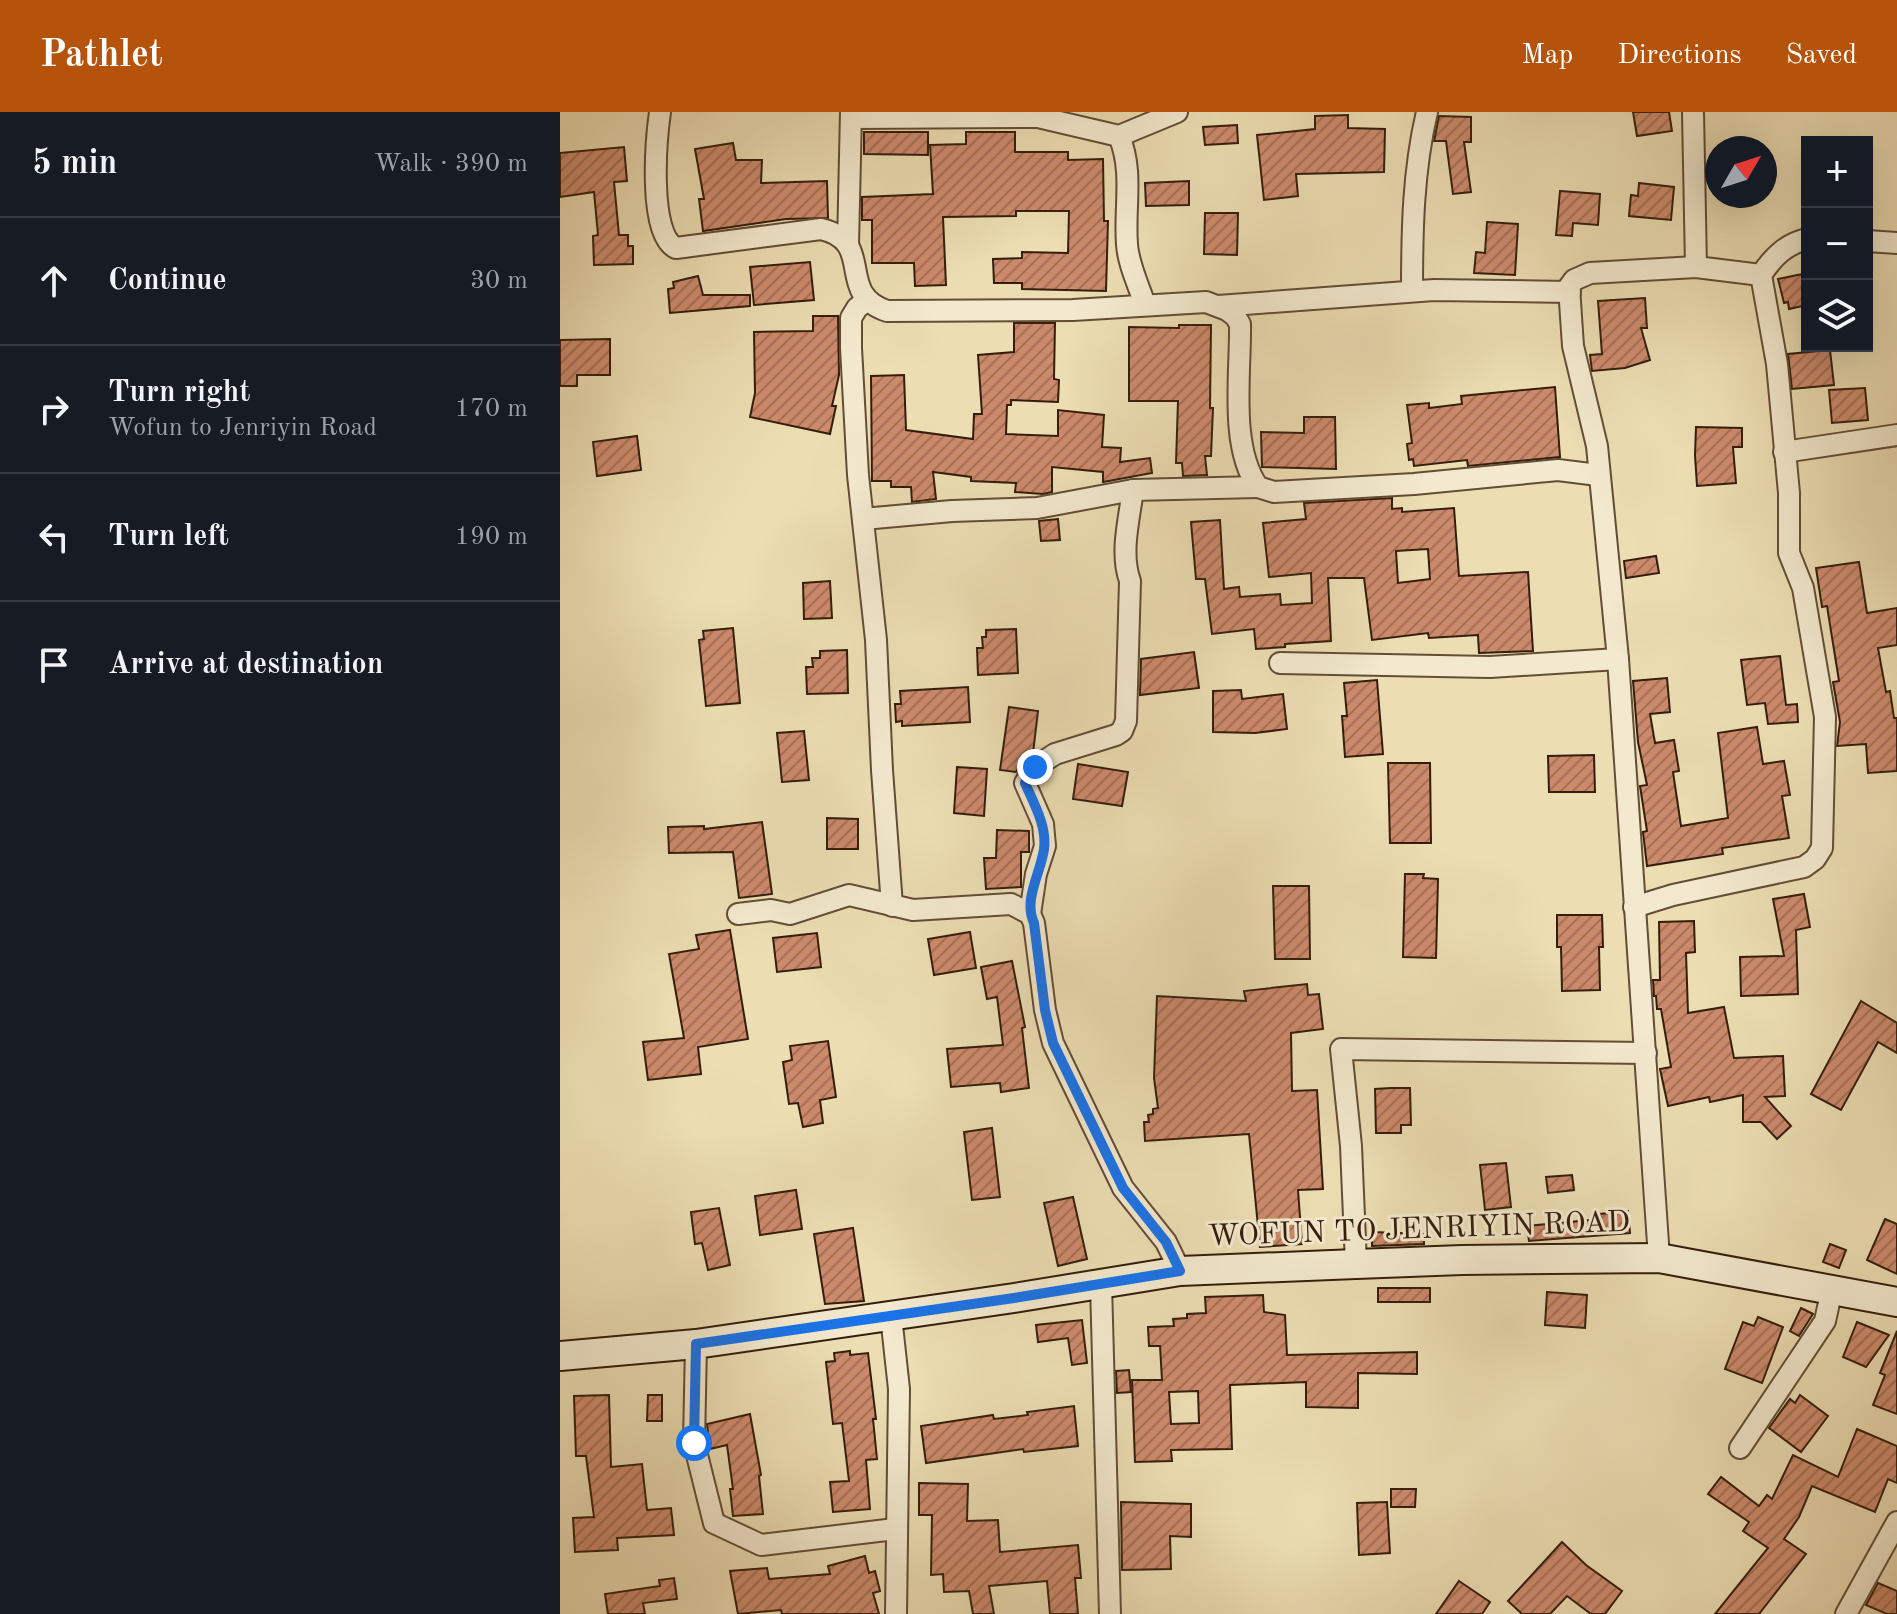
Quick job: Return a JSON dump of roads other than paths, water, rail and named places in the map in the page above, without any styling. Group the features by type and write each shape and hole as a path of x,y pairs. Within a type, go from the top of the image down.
{"street":[{"path":"660,112 656,141 658,215 669,245 676,248 821,229 843,237 848,245"},
{"path":"1177,112 1119,136 1039,115 851,115 848,245 860,291 866,301 887,311 1073,310 1206,302 1235,316 1240,324 1237,402 1247,465 1258,487"},
{"path":"1412,291 1412,216 1420,142 1427,112"},
{"path":"1693,112 1696,267"},
{"path":"1119,136 1126,153 1128,172 1126,243 1145,305"},
{"path":"1634,907 1673,895 1804,867 1815,859 1822,848 1825,717 1803,588 1789,553 1789,493 1777,364 1761,275 1779,252 1801,240"},
{"path":"1873,241 1897,243"},
{"path":"1659,1258 1618,659 1597,446 1573,346 1570,292 1574,280 1590,273 1696,267 1761,275"},
{"path":"1218,306 1412,291 1570,292"},
{"path":"866,301 851,318 858,475 876,640 892,906"},
{"path":"1784,452 1897,435"},
{"path":"863,519 1037,508 1133,490 1258,487 1274,492 1398,485 1558,470 1598,475"},
{"path":"1133,490 1125,555 1130,581 1126,721 1122,731 1116,735 1055,754 1035,767 1025,783 1043,824 1045,846 1036,874 1030,914 1053,1043 1123,1188 1166,1242 1180,1271"},
{"path":"1280,663 1490,667 1618,659"},
{"path":"738,914 771,910 790,914 849,895 913,910 1011,904 1030,914"},
{"path":"1356,1264 1351,1146 1341,1049 1646,1053"},
{"name":"WOFUN TO JENRIYIN ROAD","path":"560,1356 696,1344 1180,1271 1462,1260 1659,1258 1897,1302"},
{"path":"1101,1284 1110,1614"},
{"path":"1740,1448 1825,1321 1832,1289"},
{"path":"891,1316 899,1389 896,1614"},
{"path":"696,1344 694,1443 714,1523 761,1545 895,1529"},
{"path":"1846,1614 1897,1522"}]}
